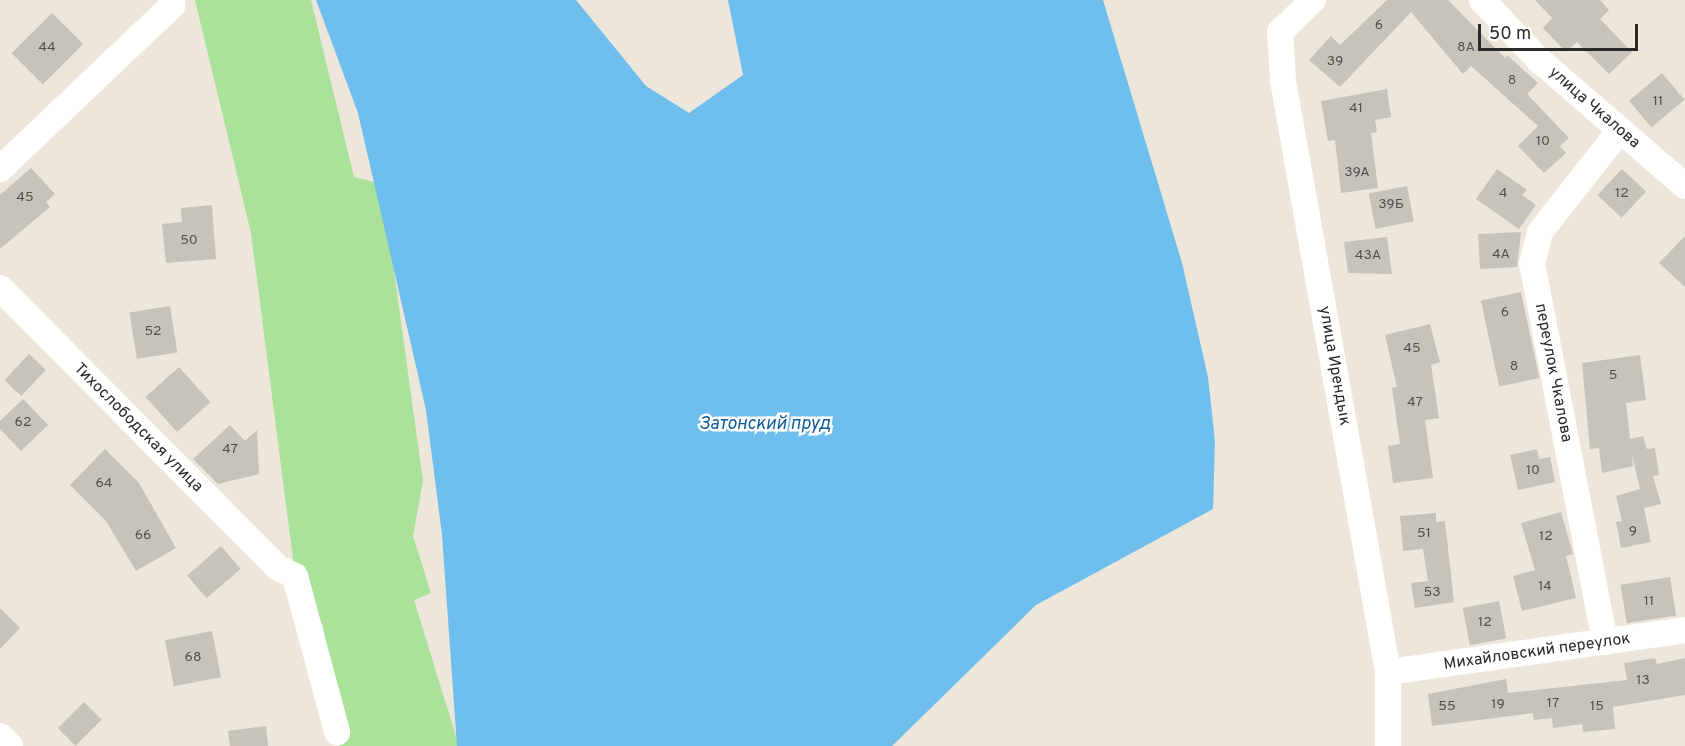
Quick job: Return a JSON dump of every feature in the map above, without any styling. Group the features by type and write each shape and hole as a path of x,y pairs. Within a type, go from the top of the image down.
{"street":[{"name":"улица Ирендык","path":"1313,0 1280,33 1283,81 1388,672 1388,746"},
{"name":"улица Чкалова","path":"1482,0 1539,60 1685,186"},
{"path":"0,169 173,5"},
{"name":"переулок Чкалова","path":"1605,642 1532,264 1540,232 1620,130"},
{"name":"Тихослободская улица","path":"0,288 276,567 295,576 337,732"},
{"name":"Михайловский переулок","path":"1388,672 1685,630"},
{"path":"0,736 10,746"}],"green space":[{"path":"195,0 311,0 354,177 382,184 423,481 413,536 431,593 414,600 459,746 339,746 323,626 297,590 251,233"}],"water":[{"name":"Затонский пруд","path":"316,0 576,0 646,86 689,113 743,75 728,0 1103,0 1182,263 1208,377 1215,442 1213,509 1036,605 892,746 457,746 442,535 426,410 358,113"}],"building":[{"path":"1387,0 1448,0 1505,58 1507,55 1538,83 1527,94 1569,138 1560,146 1566,153 1544,173 1518,146 1538,126 1471,66 1463,74 1411,12 1340,87 1309,60 1331,36 1340,45"},
{"path":"1535,0 1600,0 1609,10 1600,19 1632,52 1609,74 1577,42 1566,52 1543,28 1552,18"},
{"path":"52,13 83,44 43,84 12,53"},
{"path":"1662,73 1684,100 1652,127 1629,101"},
{"path":"1387,89 1391,117 1375,120 1377,132 1371,133 1378,188 1341,193 1335,140 1328,141 1321,101"},
{"path":"31,168 55,194 46,202 50,207 0,249 0,195"},
{"path":"1497,169 1527,190 1522,195 1536,205 1519,229 1476,199"},
{"path":"1622,169 1646,192 1622,218 1597,195"},
{"path":"1407,186 1414,221 1376,229 1369,193"},
{"path":"212,205 216,259 166,263 162,224 182,222 181,208"},
{"path":"1521,232 1517,267 1480,269 1478,234"},
{"path":"1685,236 1685,287 1659,263"},
{"path":"1387,237 1392,274 1348,273 1344,242"},
{"path":"1521,292 1539,378 1499,387 1481,301"},
{"path":"170,306 177,352 137,359 130,312"},
{"path":"1430,324 1440,362 1431,365 1439,418 1425,420 1433,478 1393,483 1388,446 1400,444 1392,388 1397,387 1385,335"},
{"path":"29,354 46,370 21,396 4,380"},
{"path":"1640,355 1646,400 1626,403 1630,439 1643,436 1647,449 1655,448 1659,475 1653,476 1661,504 1644,508 1651,542 1621,548 1616,522 1622,521 1616,496 1640,489 1632,455 1633,466 1602,473 1599,448 1590,449 1582,363"},
{"path":"179,367 210,402 177,432 146,397"},
{"path":"23,399 48,425 21,451 0,429 0,421"},
{"path":"230,425 245,441 257,430 259,474 218,484 193,459"},
{"path":"105,449 139,483 176,548 136,571 106,521 70,485"},
{"path":"1537,449 1539,459 1550,457 1555,482 1518,490 1510,455"},
{"path":"1561,512 1573,554 1566,556 1576,598 1522,611 1513,576 1535,570 1521,523"},
{"path":"1436,513 1436,522 1445,521 1454,602 1415,608 1411,583 1428,581 1423,549 1403,551 1400,516"},
{"path":"221,546 241,569 207,598 187,576"},
{"path":"1670,577 1676,616 1627,623 1621,585"},
{"path":"1499,601 1506,638 1470,645 1463,608"},
{"path":"0,608 20,628 0,649"},
{"path":"212,631 221,677 174,686 165,640"},
{"path":"1655,658 1657,664 1685,658 1685,695 1613,707 1615,729 1583,732 1582,724 1553,728 1552,718 1534,720 1533,713 1432,726 1428,694 1506,679 1508,693 1627,680 1624,663"},
{"path":"84,702 102,720 76,746 58,728"},
{"path":"266,726 268,746 230,746 228,731"}]}
